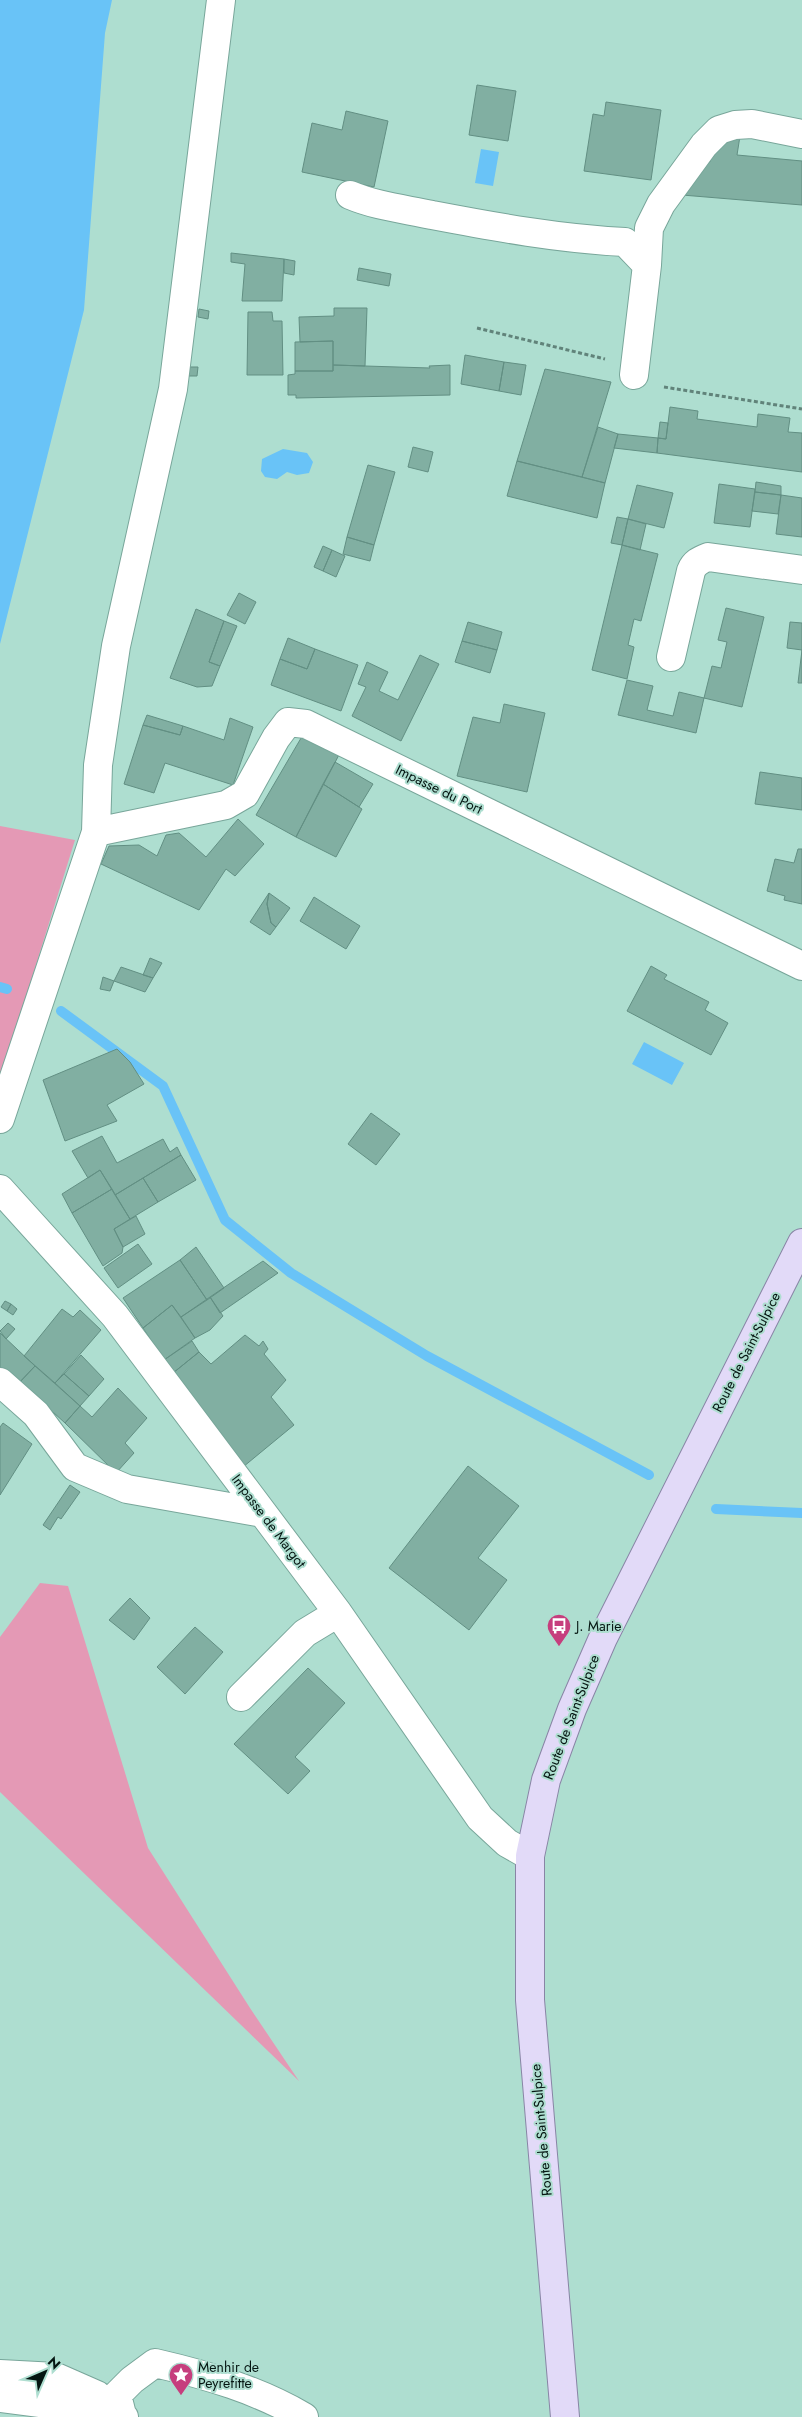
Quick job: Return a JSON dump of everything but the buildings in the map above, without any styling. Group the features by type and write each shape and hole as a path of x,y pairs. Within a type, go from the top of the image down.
{"main road":[{"name":"Route de Saint-Sulpice","path":"565,2417 530,2000 530,1856 546,1780 572,1709 595,1655 664,1513 802,1243"}],"street":[{"path":"0,1119 96,832 98,765 116,646 173,389 221,0"},
{"path":"634,375 649,228 661,204 704,145 719,130 734,125 752,124 802,134"},
{"path":"350,195 369,203 466,222 599,241 626,242 646,265"},
{"path":"671,656 691,571 694,565 701,560 708,557 802,570"},
{"name":"Impasse du Port","path":"96,832 226,804 245,794 276,738 288,722 306,724 802,966"},
{"name":"Impasse de Margot","path":"0,1189 115,1316 338,1613 480,1818 507,1843 530,1856"},
{"path":"0,1382 36,1414 75,1467 127,1489 263,1513"},
{"path":"241,1697 305,1633 338,1613"},
{"path":"116,2416 117,2395 132,2380 155,2363 191,2371 241,2388 304,2417"},
{"path":"0,2374 56,2377 97,2395 116,2416"},
{"path":"0,2398 79,2408 116,2416"}],"shaded area":[{"path":"0,826 75,840 0,1080"},
{"path":"40,1583 68,1586 148,1848 299,2081 0,1792 0,1637"}],"water":[{"path":"0,0 112,0 105,33 84,310 0,644"},
{"path":"481,149 499,152 493,186 475,183"},
{"path":"283,449 307,453 313,462 309,473 297,475 287,472 277,479 265,477 261,471 262,459"},
{"path":"644,1042 684,1063 672,1085 632,1064"}],"waterway":[{"path":"0,987 7,989"},
{"path":"61,1011 163,1086 225,1220 291,1273 427,1356 649,1475"},
{"path":"716,1509 802,1513"}],"place":[{"name":"J. Marie","path":"559,1647"},
{"name":"Menhir de Peyrefitte","path":"181,2396"}]}
